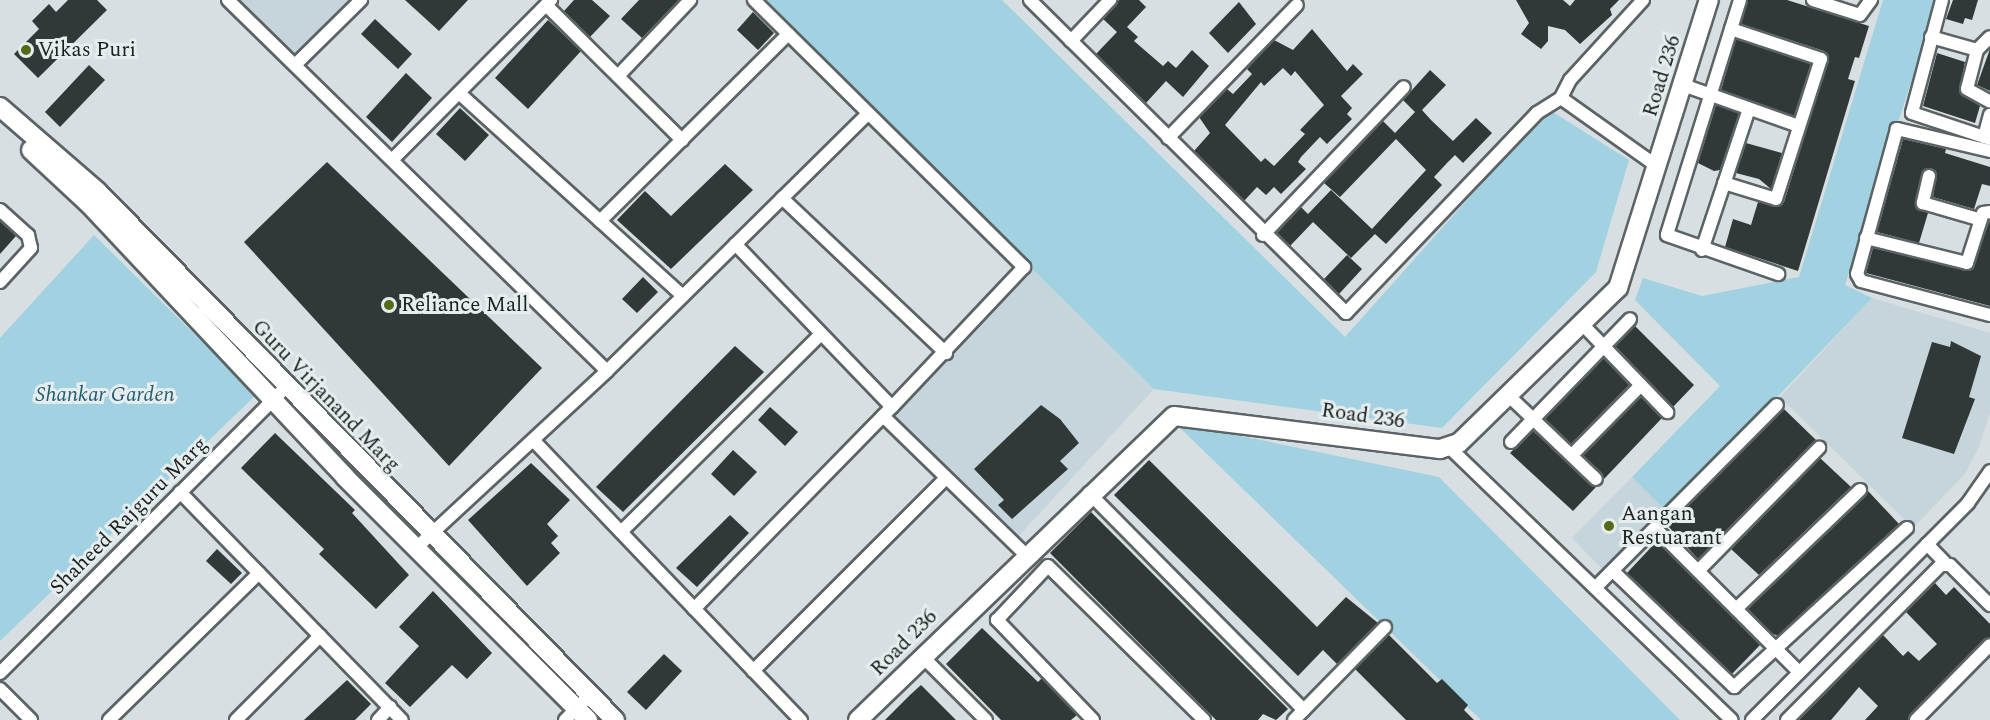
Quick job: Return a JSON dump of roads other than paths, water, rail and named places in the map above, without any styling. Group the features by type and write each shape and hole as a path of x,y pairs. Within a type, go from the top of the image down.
{"street":[{"path":"228,0 607,370"},
{"path":"295,65 361,0"},
{"path":"618,76 690,0"},
{"path":"694,609 946,353 1024,267 754,0"},
{"path":"1030,0 1338,310 1350,314 1537,113 1561,98 1570,80 1643,0"},
{"path":"1071,41 1110,0"},
{"name":"Road 236","path":"858,720 1161,424 1180,414 1451,449 1584,326 1618,288 1709,0"},
{"path":"1740,0 1667,231 1671,239 1778,274"},
{"path":"1813,0 1860,15 1872,0"},
{"path":"1942,0 1912,113 1987,138 1990,115"},
{"path":"392,160 548,3 682,140"},
{"path":"1168,138 1297,5"},
{"path":"1724,183 1776,199 1821,59 1731,29"},
{"path":"600,221 788,34"},
{"path":"1931,37 1977,50"},
{"path":"1990,37 1977,50 1967,90 1990,102"},
{"path":"1683,85 1799,126"},
{"path":"1263,235 1404,87"},
{"path":"459,93 683,296"},
{"path":"1561,98 1658,167"},
{"name":"Guru Virjanand Marg","path":"0,107 98,192 416,548 576,716"},
{"path":"1702,250 1749,109"},
{"path":"416,548 607,370 868,114"},
{"name":"Guru Virjanand Marg","path":"0,122 90,204 279,393 429,535 615,720"},
{"path":"1990,151 1897,129 1857,274 1861,281 1990,315"},
{"path":"1866,238 1967,263 1985,216 1923,203 1929,176"},
{"path":"782,198 946,353"},
{"path":"0,210 27,235 31,248 0,282"},
{"path":"735,244 821,334 946,478 1026,555"},
{"path":"1511,441 1630,319"},
{"path":"1584,326 1667,412"},
{"path":"621,531 821,334"},
{"path":"1572,455 1641,385"},
{"name":"Shaheed Rajguru Marg","path":"0,673 279,393"},
{"path":"1509,396 1596,479"},
{"path":"1595,588 1778,405"},
{"path":"533,440 801,720"},
{"path":"1698,571 1819,448"},
{"path":"1451,449 1732,720"},
{"path":"1752,720 1968,503 1990,471"},
{"path":"753,671 946,478"},
{"path":"1736,609 1860,490"},
{"path":"180,492 402,720"},
{"path":"1089,494 1304,710"},
{"path":"1655,528 1799,672"},
{"path":"1613,571 1730,686 1740,685 1907,528"},
{"path":"1927,544 1990,604"},
{"path":"1787,720 1946,564"},
{"path":"1093,720 997,620 1048,566 1204,720"},
{"path":"109,720 259,573"},
{"path":"1294,720 1385,627"},
{"path":"236,720 320,636"},
{"path":"1916,720 1990,645"},
{"path":"922,657 986,720"},
{"path":"0,689 31,720"},
{"path":"576,716 590,695"},
{"path":"378,720 390,707"}],"place":[{"name":"Vikas Puri","path":"26,50"},
{"name":"Reliance Mall","path":"389,305"},
{"name":"Aangan Restuarant","path":"1609,526"}],"park label":[{"name":"Shankar Garden","path":"105,395"}]}
